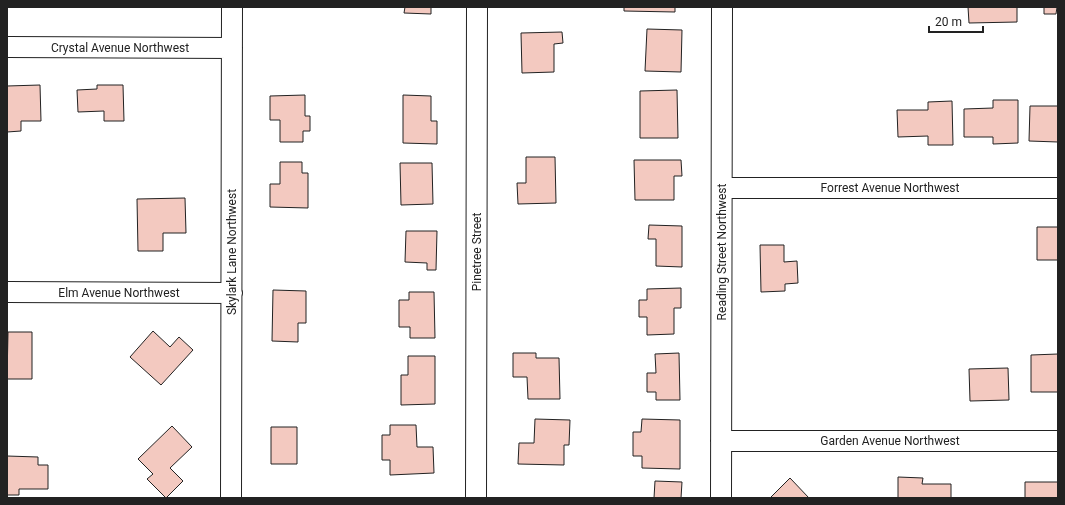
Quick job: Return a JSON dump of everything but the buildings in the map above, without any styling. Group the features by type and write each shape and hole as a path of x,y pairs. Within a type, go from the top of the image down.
{"street":[{"name":"Skylark Lane Northwest","path":"231,498 232,7"},
{"name":"Pinetree Street","path":"476,498 477,7"},
{"name":"Reading Street Northwest","path":"721,498 722,7"},
{"name":"Crystal Avenue Northwest","path":"7,48 232,48"},
{"name":"Forrest Avenue Northwest","path":"722,188 1058,188"},
{"name":"Elm Avenue Northwest","path":"7,292 232,293"},
{"name":"Garden Avenue Northwest","path":"721,440 1058,441"}]}
